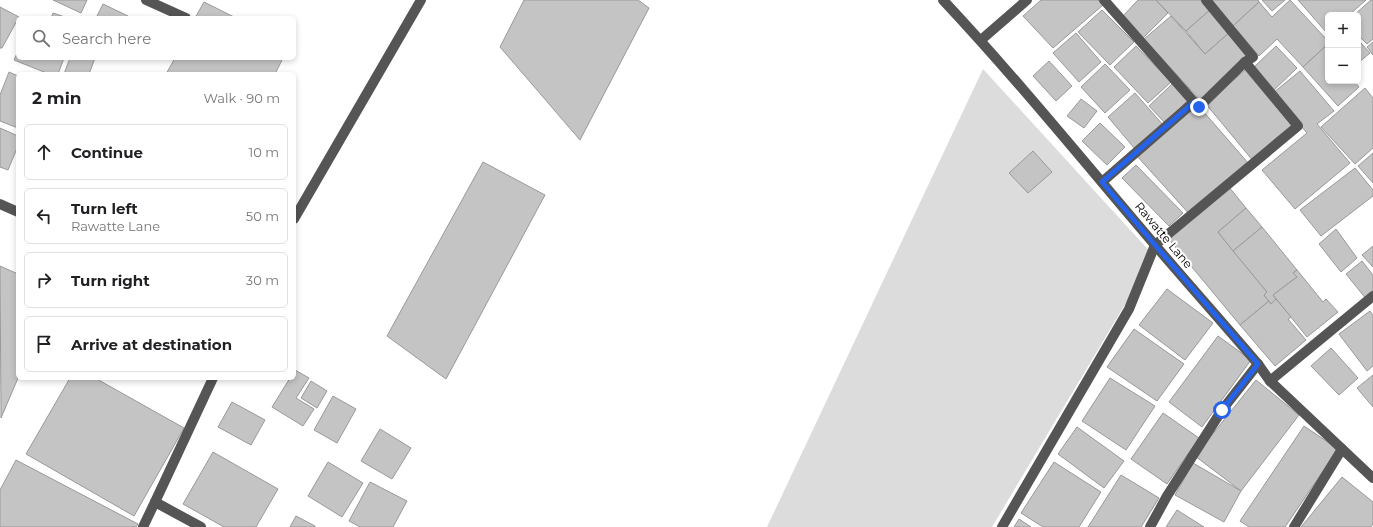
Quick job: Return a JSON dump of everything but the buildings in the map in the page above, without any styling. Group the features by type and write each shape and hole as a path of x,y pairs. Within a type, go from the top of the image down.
{"street":[{"path":"146,0 182,16"},
{"path":"296,217 421,0"},
{"name":"Rawatte Lane","path":"943,0 981,40 1258,364 1270,381 1373,478"},
{"path":"981,40 1027,0"},
{"path":"1104,0 1199,107 1246,62 1254,57 1206,0"},
{"path":"1002,527 1129,309 1155,245 1298,126 1246,62"},
{"path":"1102,182 1194,102"},
{"path":"0,204 16,211"},
{"path":"1270,381 1373,296"},
{"path":"1150,527 1167,496 1222,410 1258,364"},
{"path":"142,527 212,380"},
{"path":"1294,527 1342,449"},
{"path":"155,502 201,527"}],"shaded area":[{"path":"983,69 1154,256 992,527 767,527"}],"route":[{"path":"1199,107 1194,102 1102,182 1258,364 1222,410"}]}
